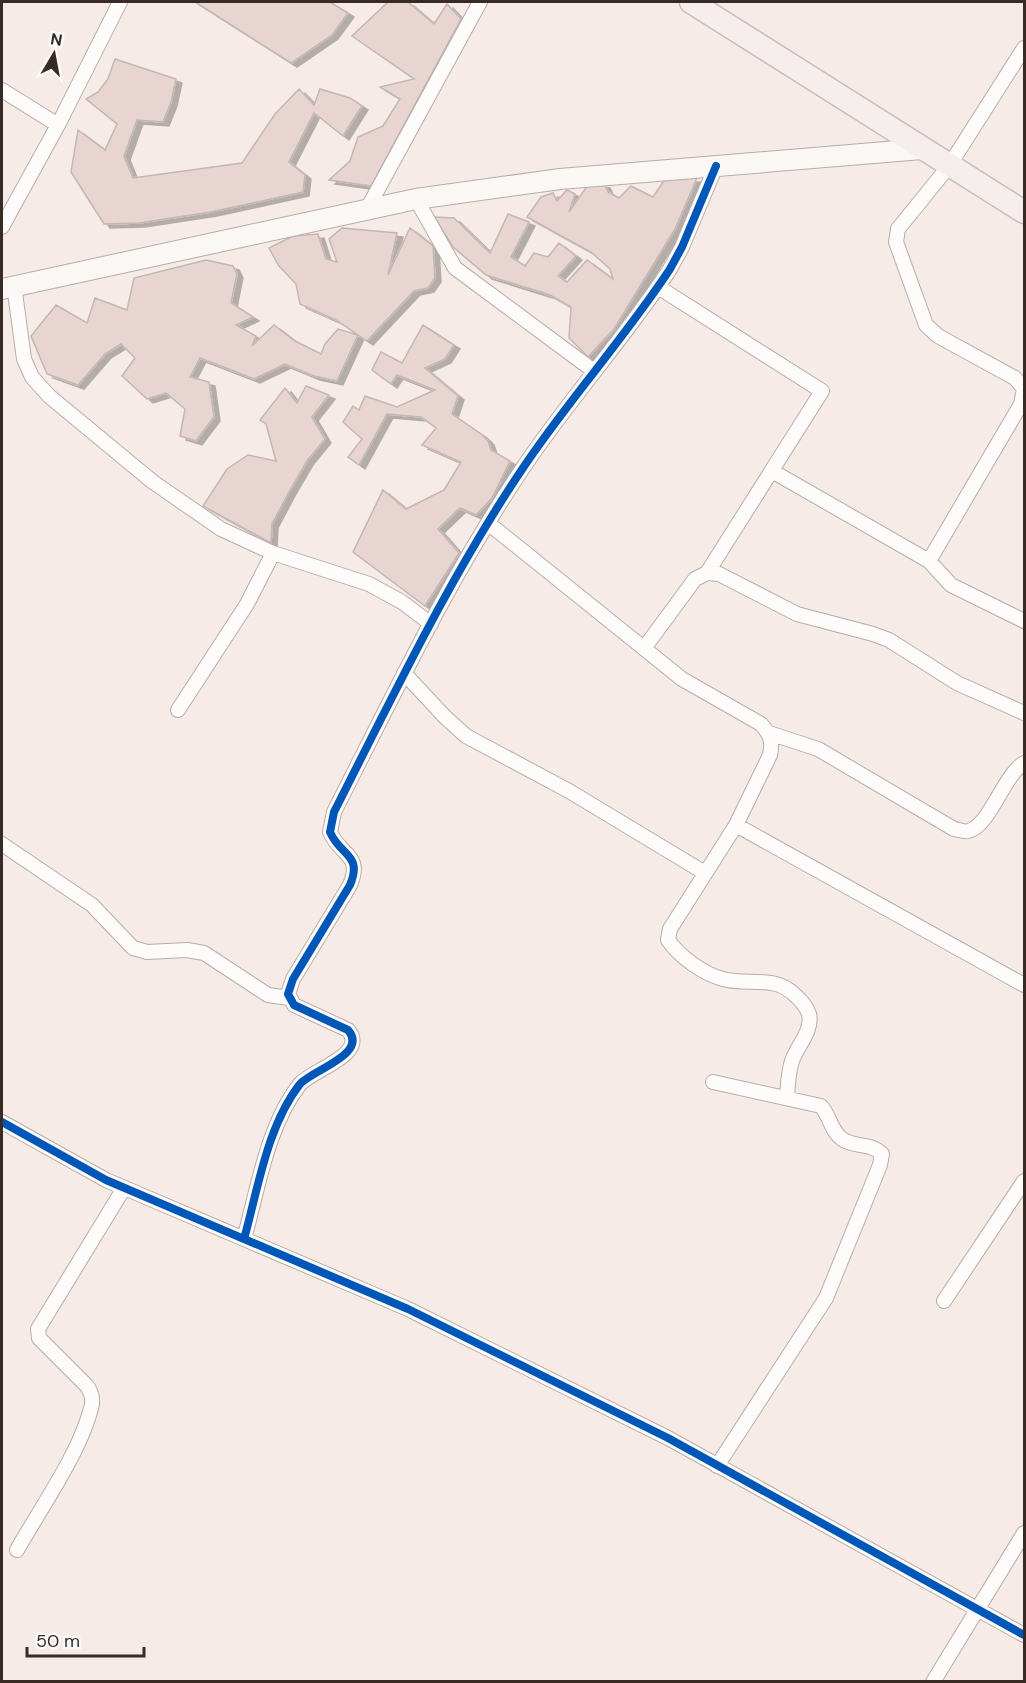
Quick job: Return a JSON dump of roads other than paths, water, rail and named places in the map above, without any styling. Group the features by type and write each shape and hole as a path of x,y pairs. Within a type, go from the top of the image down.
{"highway":[{"path":"698,4 1024,212"}],"main road":[{"path":"8,287 416,199 560,179 922,149"}],"street":[{"path":"2,227 58,125 120,2"},
{"path":"366,211 480,2"},
{"path":"929,561 1021,404 1024,389 1015,378 938,336 926,325 896,242 898,229 949,166 1024,48"},
{"path":"2,90 58,125"},
{"path":"289,998 293,979 353,878 354,863 332,837 331,821 404,673 488,523 527,462 658,287 682,247 716,166"},
{"path":"416,199 455,268 594,371"},
{"path":"8,287 24,359 39,386 153,482 221,529 273,553 369,584 402,602 431,624"},
{"path":"645,647 695,579 707,573 822,392 658,287"},
{"path":"772,471 929,561 951,585 1024,621"},
{"path":"488,523 697,690 761,724 769,733 772,745 770,754 736,825 670,929 668,940 675,950 710,974 724,980 774,982 789,988 801,1001 809,1014 808,1029 788,1072 787,1097"},
{"path":"178,710 247,604 273,553"},
{"path":"707,573 719,574 797,614 889,640 957,683 1024,713"},
{"path":"404,673 466,736 569,791 705,873"},
{"path":"769,733 818,749 954,830 968,831 980,824 1010,778 1024,764"},
{"path":"736,825 1024,985"},
{"path":"2,844 92,905 133,948 142,952 187,950 204,953 268,995 289,998 302,1009 352,1034 352,1043 341,1058 303,1080 291,1097 270,1147 244,1239"},
{"path":"713,1082 821,1106 828,1114 835,1133 844,1140 874,1147 882,1154 880,1165 826,1298 717,1466"},
{"path":"2,1122 87,1171 408,1309 717,1466 1024,1635"},
{"path":"944,1301 1024,1181"},
{"path":"17,1551 77,1443 92,1404 92,1395 87,1386 39,1338 38,1329 124,1188"},
{"path":"933,1682 1024,1533"}]}
